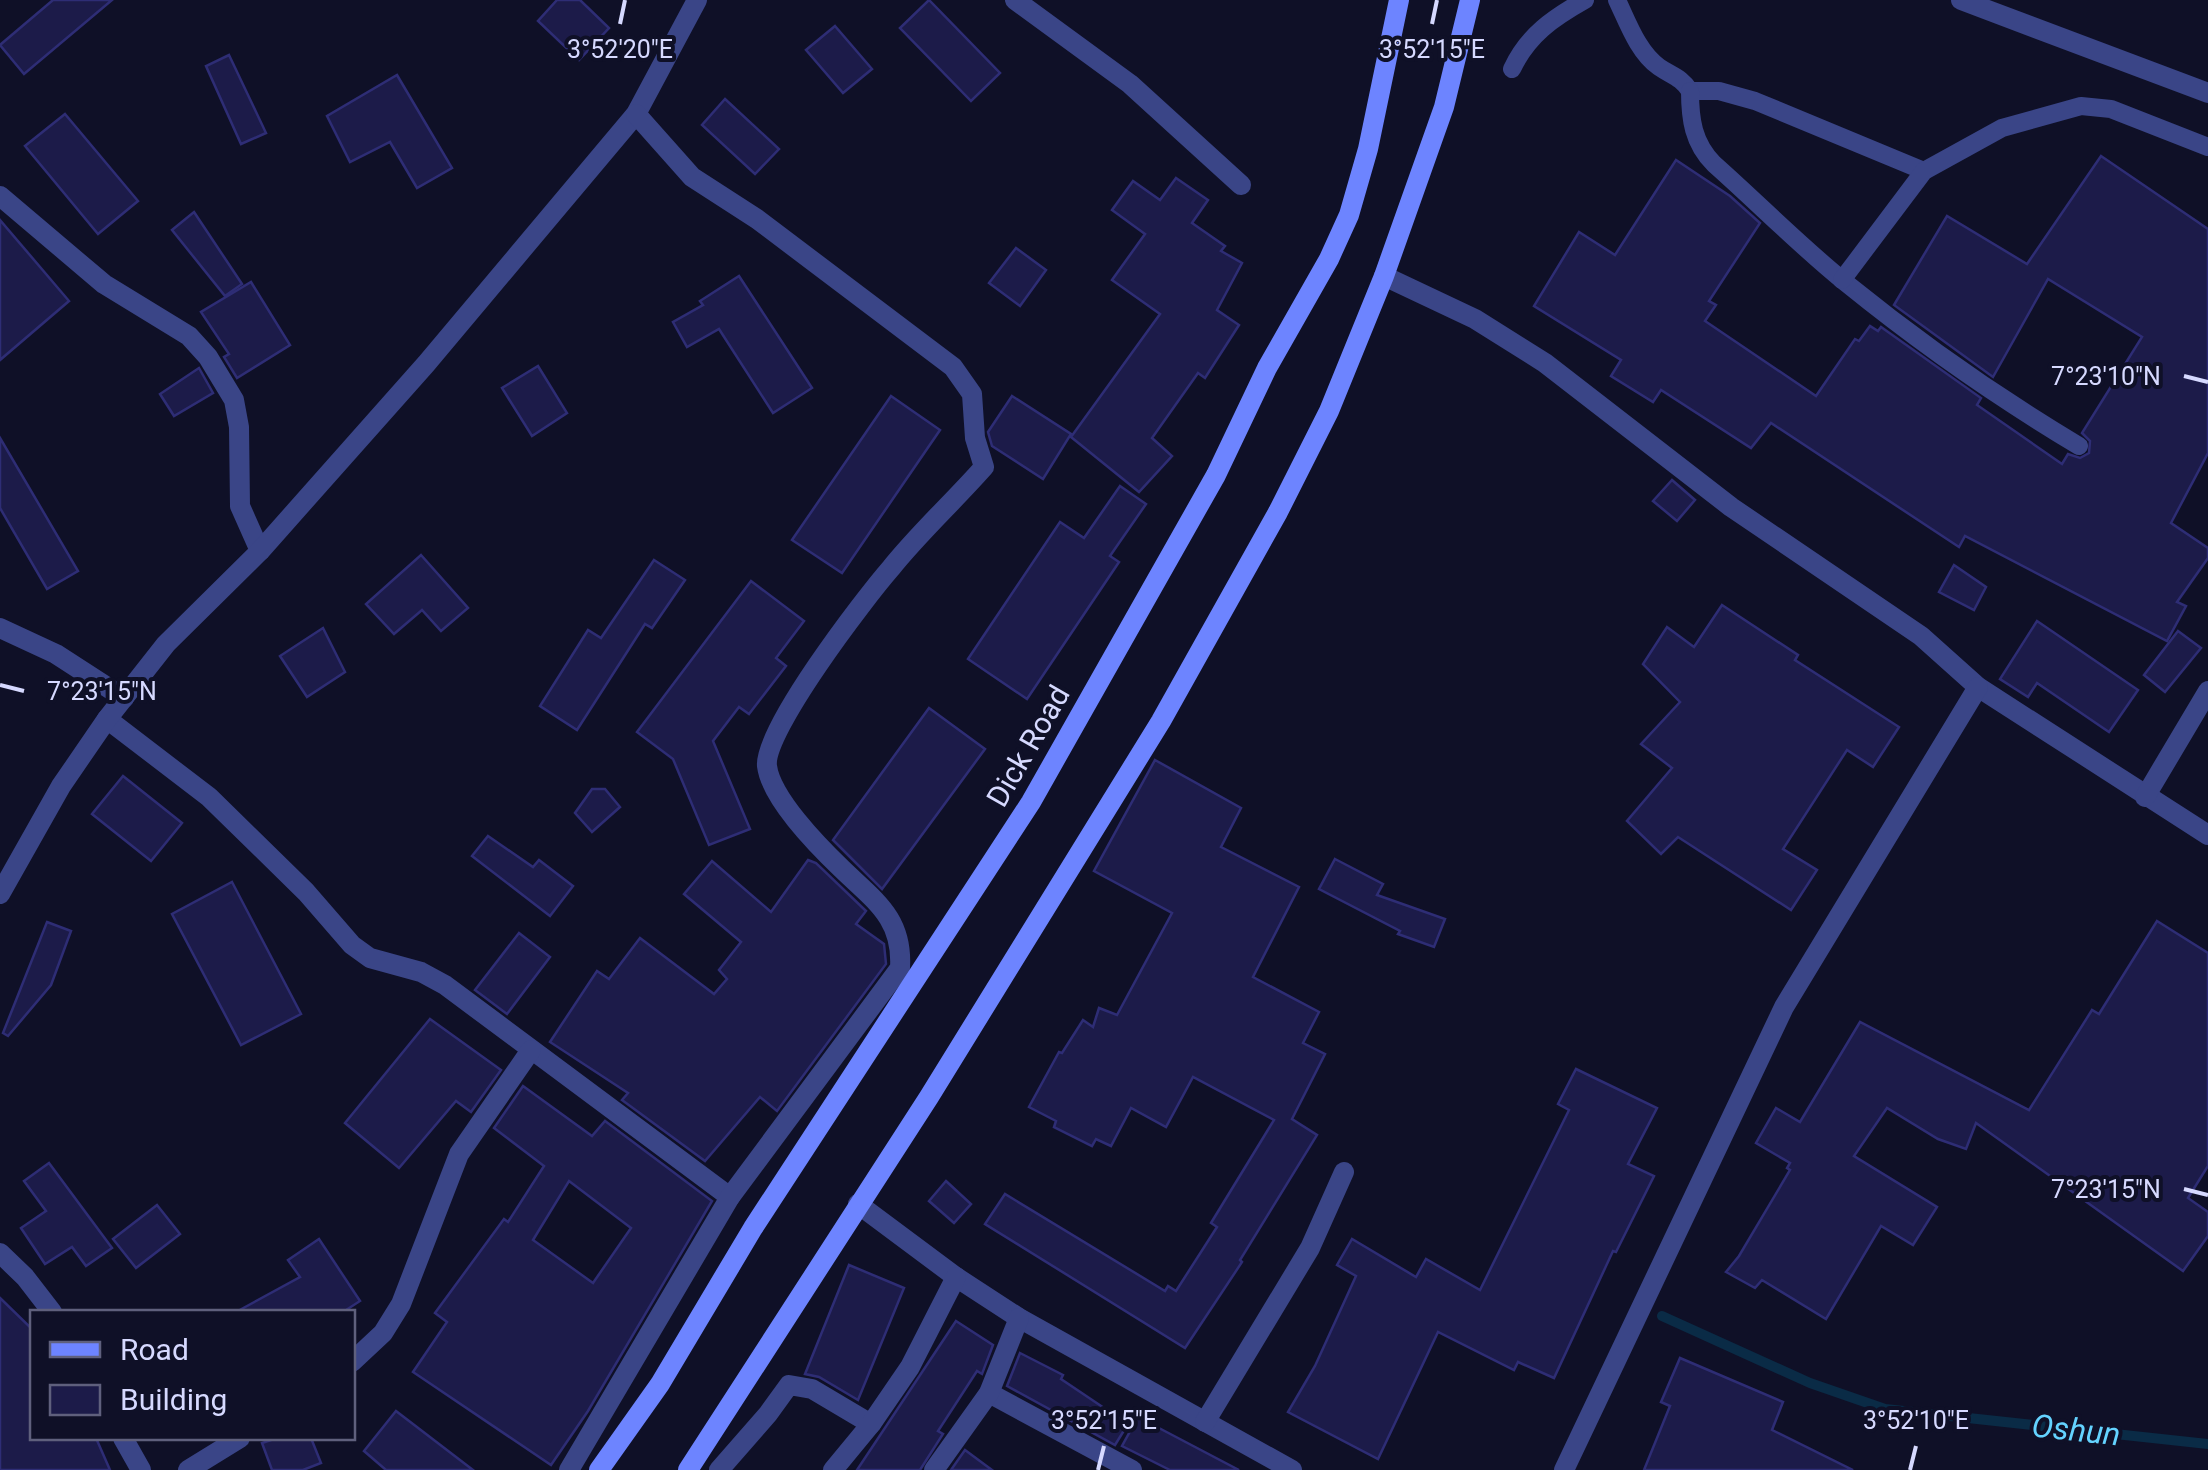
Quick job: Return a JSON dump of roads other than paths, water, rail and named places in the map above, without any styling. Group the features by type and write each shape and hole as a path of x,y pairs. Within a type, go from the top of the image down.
{"main road":[{"name":"Dick Road","path":"600,1470 660,1384 753,1228 1032,802 1216,475 1267,368 1329,259 1349,215 1368,149 1398,0"},
{"path":"688,1470 929,1097 1207,642 1329,411 1384,276 1444,107 1470,0"}],"street":[{"path":"0,894 61,786 107,719 166,644 260,551 426,364 636,114 697,0"},
{"path":"1015,0 1130,84 1241,185"},
{"path":"1961,0 2208,93"},
{"path":"569,1470 730,1197 900,968 902,942 890,915 818,846 770,782 768,746 802,688 891,567 984,468 975,438 972,394 953,366 757,219 692,178 636,114"},
{"path":"0,196 104,284 189,336 217,369 234,400 239,427 240,506 260,551"},
{"path":"1384,276 1475,320 1546,363 1731,508 1921,636 1978,687 2208,835"},
{"path":"0,628 56,654 124,698"},
{"path":"1564,1470 1784,1007 1978,687"},
{"path":"2145,797 2208,691"},
{"path":"107,719 209,798 306,892 352,945 370,958 422,972 445,985 730,1197"},
{"path":"355,1359 383,1333 401,1304 458,1154 531,1050"},
{"path":"1205,1422 1310,1248 1344,1172"},
{"path":"858,1204 956,1278 1019,1318 1292,1470"},
{"path":"0,1253 26,1277 51,1310"},
{"path":"832,1470 871,1424 910,1368 956,1278"},
{"path":"934,1470 988,1393 1019,1318"},
{"path":"719,1470 789,1384 812,1390 871,1424"},
{"path":"988,1393 1132,1470"},
{"path":"124,1440 141,1470"},
{"path":"188,1470 237,1440"}],"lane":[{"path":"1512,69 1529,40 1551,19 1585,0"},
{"path":"1617,0 1643,51 1660,68 1682,78 1690,91 1690,115 1703,153 1842,280 1997,397 2079,446"},
{"path":"1690,91 1719,90 1755,101 1924,171"},
{"path":"1842,280 1924,171 2002,128 2082,106 2110,109 2208,147"}],"waterway":[{"name":"Oshun","path":"1662,1316 1810,1383 1885,1409 2208,1444"}]}
